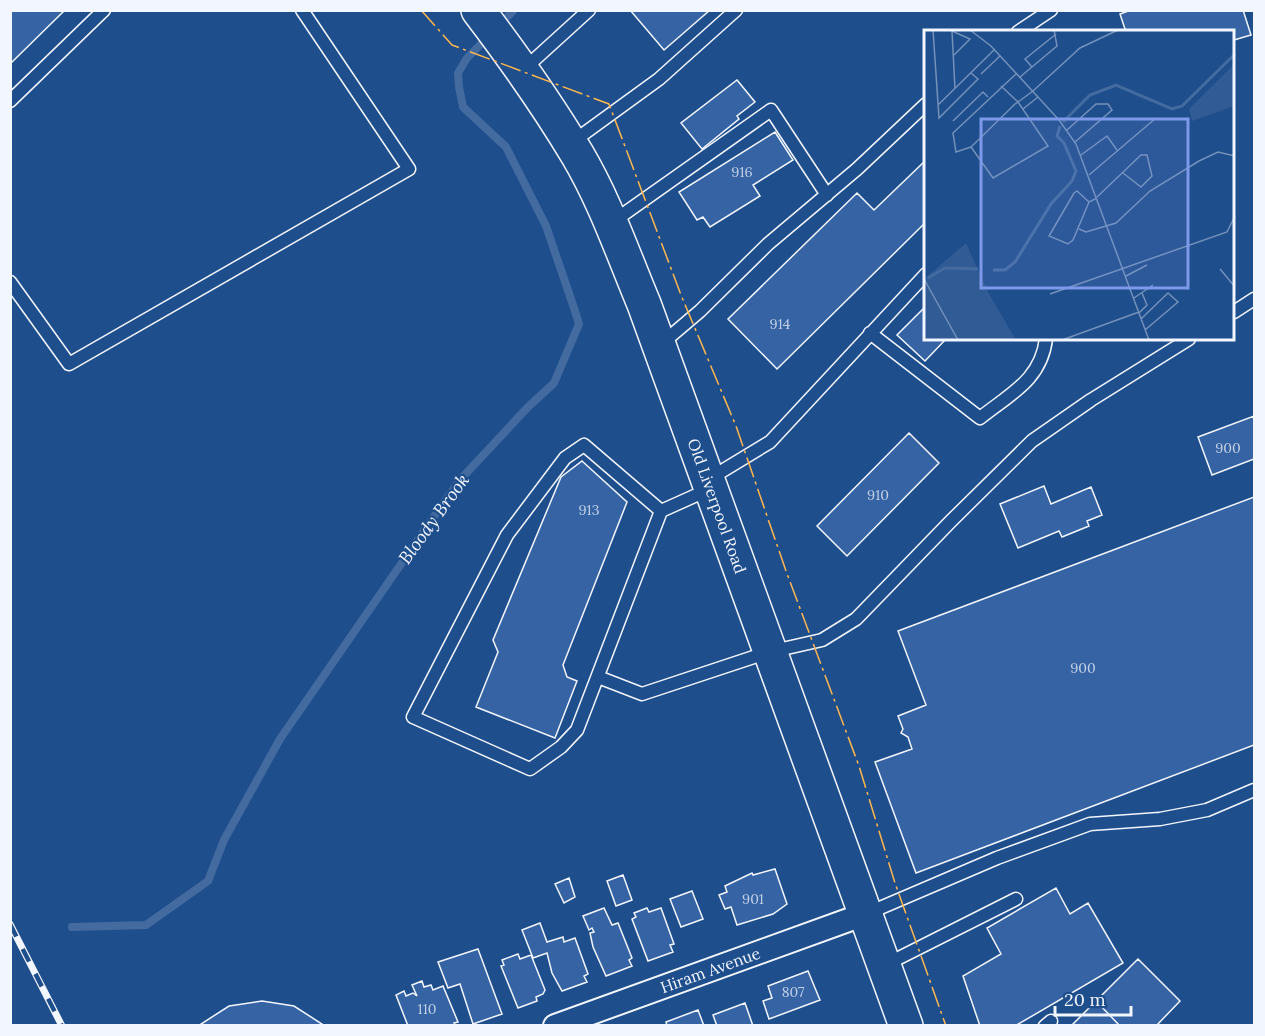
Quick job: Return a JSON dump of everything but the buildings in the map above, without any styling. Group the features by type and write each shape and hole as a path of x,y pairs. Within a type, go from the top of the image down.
{"main road":[{"name":"Old Liverpool Road","path":"478,10 514,59 570,144 610,224 659,346 906,1026"}],"street":[{"name":"Hiram Avenue","path":"555,1026 865,914"}],"lane":[{"path":"10,101 104,10"},
{"path":"10,282 69,364 409,169 302,10"},
{"path":"514,59 589,10"},
{"path":"570,144 659,79 736,10"},
{"path":"1021,30 1051,10"},
{"path":"659,346 700,311 768,244 827,195 924,106"},
{"path":"610,224 771,110 827,195"},
{"path":"661,511 584,445 565,458 507,535 413,717 530,769 561,747 578,730 661,511 709,484 770,442 924,276"},
{"path":"1235,311 1254,298"},
{"path":"870,333 980,418 1035,375 1044,353 1046,340"},
{"path":"598,677 642,694 770,652 822,640 856,619 951,520 1032,441 1091,400 1188,340"},
{"path":"865,914 997,858 1090,824 1172,817 1207,810 1254,790"},
{"path":"884,966 1016,899"}],"waterway":[{"name":"Bloody Brook","path":"498,26 514,10"},
{"name":"Bloody Brook","path":"72,927 146,925 208,881 224,840 280,739 428,525 460,480 527,408 554,383 579,324 574,308 546,226 506,147 463,107 459,87 458,73 467,58 488,37"}],"railway":[{"path":"10,924 62,1026"}],"power":[{"path":"421,10 452,45 609,104 681,295 736,426 786,571 859,766 895,883 946,1026"}]}
